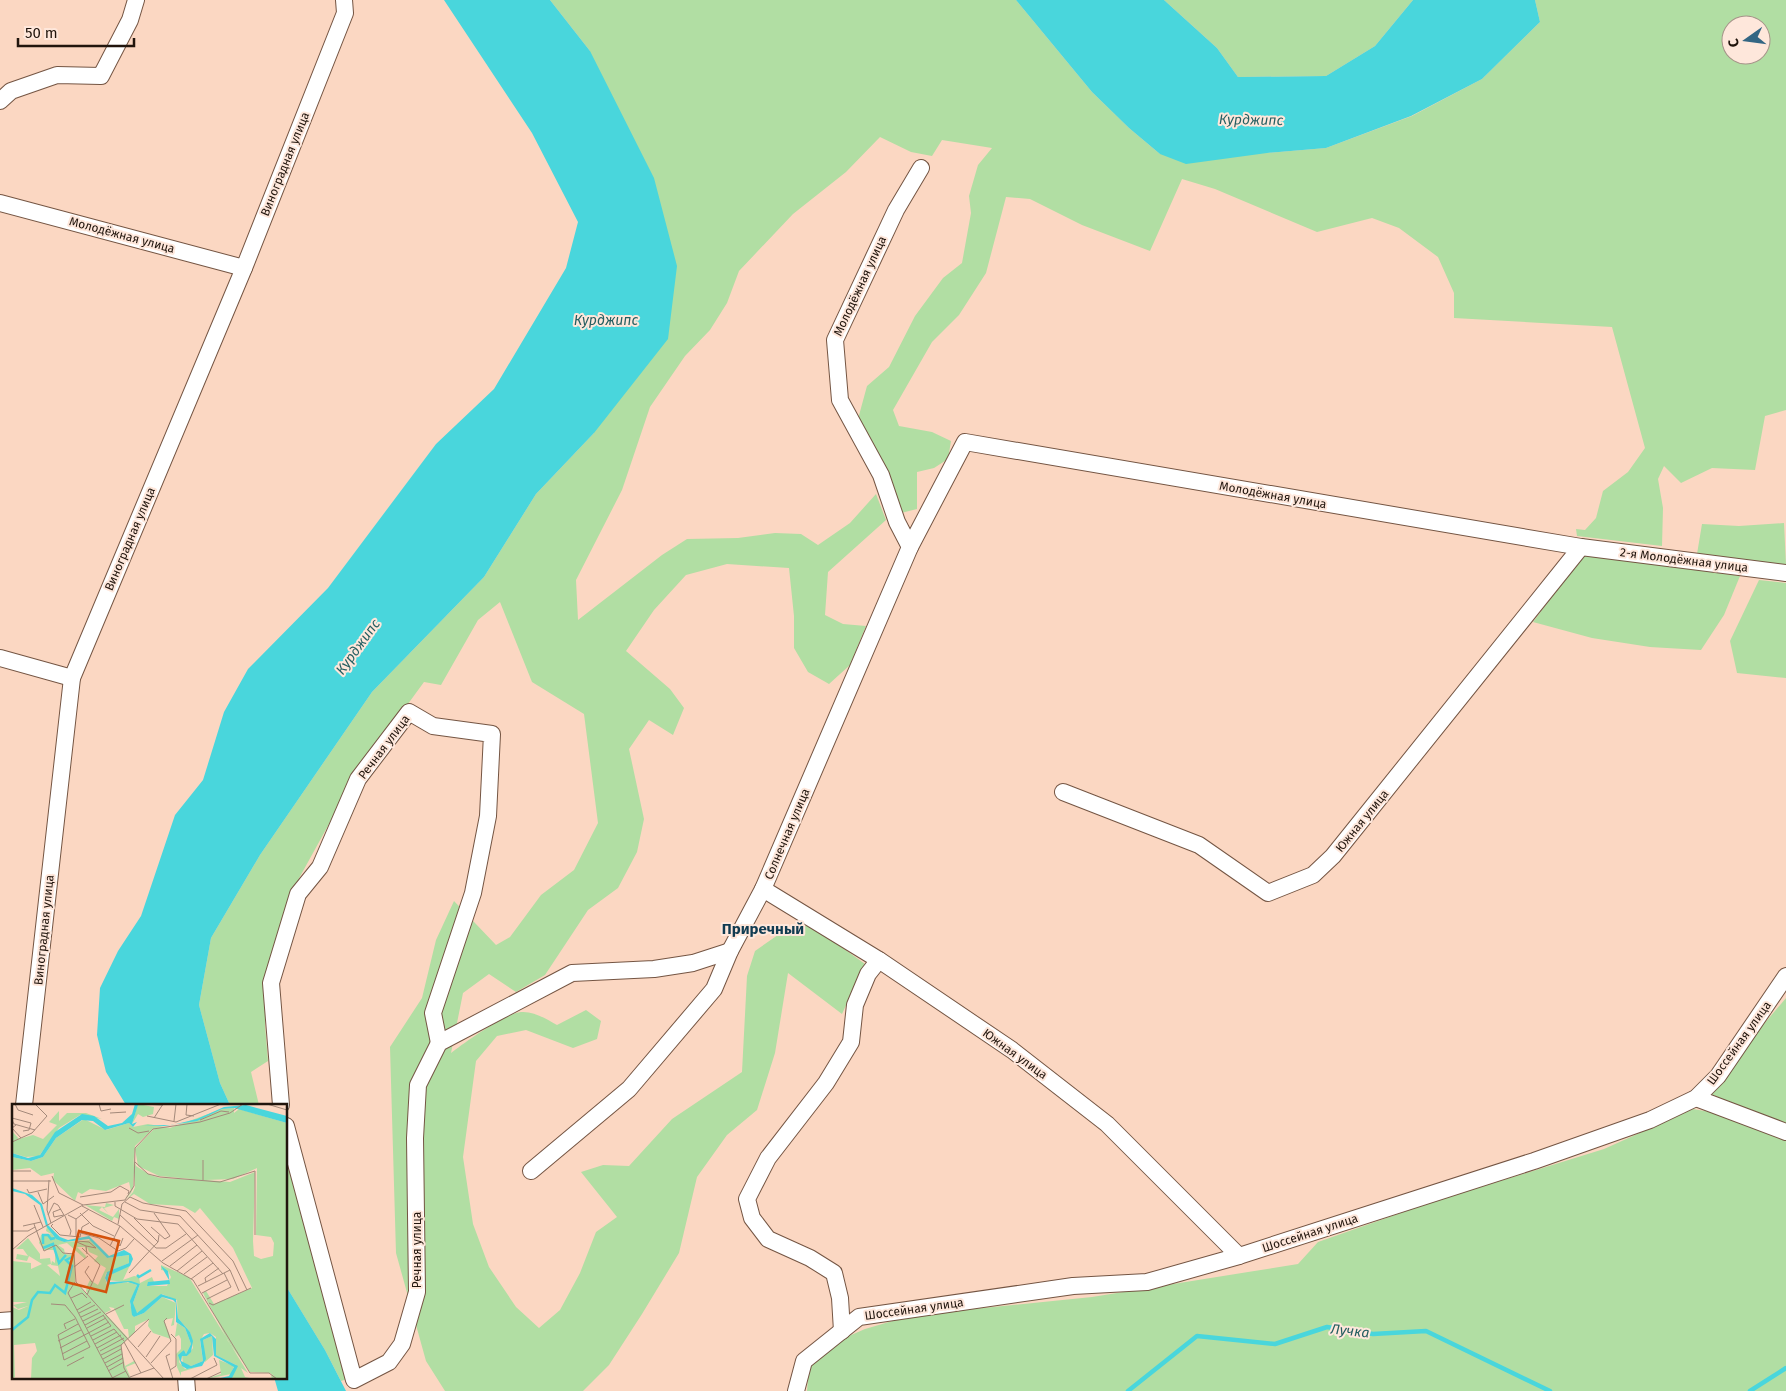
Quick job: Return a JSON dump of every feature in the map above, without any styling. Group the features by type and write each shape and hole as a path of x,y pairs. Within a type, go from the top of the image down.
{"street":[{"path":"0,101 11,91 57,75 101,76 130,20 136,0"},
{"name":"Виноградная улица","path":"24,1104 72,678 244,268 345,13 344,0"},
{"name":"Молодёжная улица","path":"910,546 897,522 881,475 840,400 835,340 896,210 921,168"},
{"name":"Молодёжная улица","path":"0,203 244,268"},
{"name":"Молодёжная улица","path":"965,442 1581,547"},
{"name":"Солнечная улица","path":"531,1171 629,1089 714,989 730,951 763,889 910,546 965,442"},
{"name":"2-я Молодёжная улица","path":"1581,547 1786,573"},
{"name":"Южная улица","path":"1063,792 1199,845 1268,893 1313,875 1339,849 1581,547"},
{"path":"0,658 72,678"},
{"name":"Речная улица","path":"281,1104 271,983 298,894 320,867 358,779 409,712 433,726 492,734 488,816 473,894 433,1013 438,1043 418,1085 416,1138 417,1292 402,1344 389,1362 354,1380 288,1133"},
{"name":"Южная улица","path":"763,889 879,960 1012,1050 1107,1124 1238,1256"},
{"path":"438,1043 572,973 654,969 693,963 730,951"},
{"path":"842,1331 840,1298 834,1273 810,1258 768,1239 752,1218 747,1199 768,1158 826,1083 851,1042 855,1005 868,974 879,960"},
{"name":"Шоссейная улица","path":"796,1391 804,1362 859,1317 1073,1286 1146,1282 1238,1256 1534,1160 1650,1120 1696,1098 1718,1076 1786,976"},
{"path":"1696,1098 1786,1132"},
{"path":"186,1378 187,1391"}],"green space":[{"path":"550,0 1016,0 1092,92 1129,128 1160,154 1267,153 1326,148 1412,116 1482,79 1540,22 1535,0 1786,0 1786,410 1765,416 1755,470 1712,468 1681,483 1664,466 1658,479 1663,508 1662,546 1577,536 1576,529 1585,530 1596,518 1603,491 1628,472 1645,448 1612,327 1454,318 1454,293 1438,257 1399,228 1372,218 1317,232 1215,189 1182,179 1150,251 1082,225 1030,199 1006,197 986,273 959,315 932,342 893,410 899,426 932,432 951,441 948,459 934,468 917,472 917,509 901,513 858,419 867,386 889,367 915,316 943,278 962,263 971,213 969,196 978,165 992,148 942,140 932,156 911,152 880,137 846,172 793,214 739,271 727,303 710,330 685,356 650,407 622,490 576,580 578,620 662,555 687,539 738,538 775,533 801,534 818,545 850,523 876,494 886,520 828,572 825,615 843,624 866,626 850,665 829,684 808,672 794,648 794,616 789,568 727,564 686,575 654,610 626,651 670,689 684,708 673,735 649,720 629,749 644,819 637,852 618,888 588,910 545,975 516,992 489,974 463,993 451,1053 506,1017 521,1012 535,1014 557,1025 586,1010 601,1021 597,1039 573,1048 526,1030 497,1036 476,1061 463,1157 473,1224 489,1267 516,1307 539,1328 560,1310 580,1273 596,1232 617,1217 581,1172 603,1165 629,1166 672,1119 742,1072 747,976 755,951 788,928 811,925 865,964 842,1014 788,973 775,1053 757,1110 727,1135 697,1177 679,1253 609,1365 583,1391 445,1391 426,1361 396,1253 390,1047 422,998 436,940 454,901 496,945 510,937 541,895 574,870 598,823 584,714 532,682 500,602 478,620 441,685 424,682 356,775 292,891 266,978 265,1025 268,1061 251,1072 259,1104 230,1104 220,1083 199,1005 211,938 260,855 372,692 484,577 536,494 594,433 590,51"},
{"path":"1164,0 1413,0 1375,46 1326,76 1238,77 1217,48"},
{"path":"1784,523 1786,565 1697,554 1702,524 1739,526"},
{"path":"1584,554 1740,576 1724,615 1701,650 1650,647 1592,638 1533,622"},
{"path":"1759,580 1786,583 1786,678 1737,673 1730,641"},
{"path":"1786,998 1786,1126 1706,1092"},
{"path":"1693,1109 1722,1114 1786,1136 1786,1391 807,1391 809,1366 826,1346 865,1329 913,1315 1092,1297 1298,1264 1318,1242 1432,1202 1604,1149"},
{"path":"288,1156 350,1378 341,1381 325,1350 288,1289"}],"water":[{"name":"Курджипс","path":"444,0 550,0 590,51 654,178 677,266 668,339 594,433 536,494 484,577 372,692 260,855 211,938 199,1005 220,1083 230,1104 125,1104 106,1072 97,1035 100,988 118,951 141,916 175,815 203,780 224,712 248,669 328,588 436,444 494,389 566,268 578,222 532,133"},
{"name":"Курджипс","path":"1016,0 1164,0 1217,48 1238,77 1326,76 1375,46 1413,0 1535,0 1540,22 1482,79 1411,116 1326,148 1267,153 1186,164 1160,154 1129,128 1092,92"},
{"path":"288,1289 325,1350 346,1391 278,1391 274,1378 288,1378"}],"waterway":[{"name":"Лучка","path":"1128,1391 1197,1336 1275,1344 1327,1327 1373,1334 1426,1331 1550,1391"},
{"name":"Лучка","path":"1750,1391 1786,1368"}],"district":[{"name":"Приречный","path":"763,929"}]}
